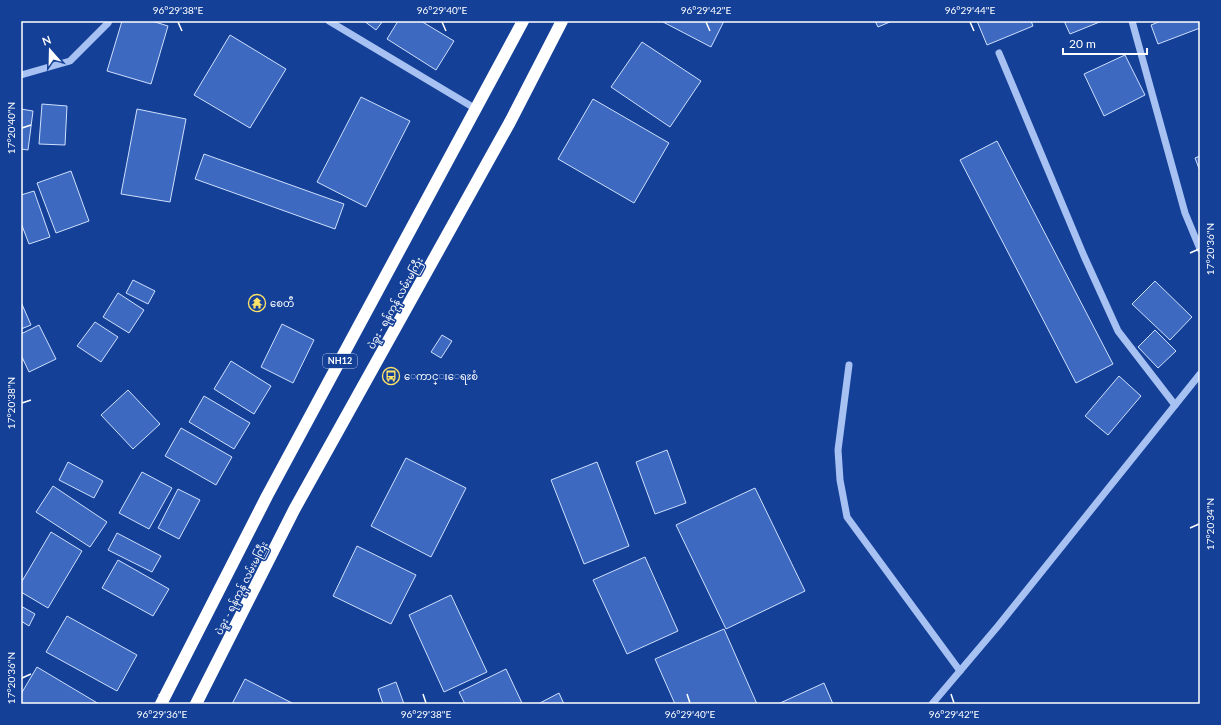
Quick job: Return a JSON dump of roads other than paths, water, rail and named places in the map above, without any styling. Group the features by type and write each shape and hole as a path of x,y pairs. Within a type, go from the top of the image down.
{"highway":[{"name":"ပဲခူး - ရန်ကုန် လမ်းမကြီး","path":"162,704 267,496 523,21"},
{"name":"ပဲခူး - ရန်ကုန် လမ်းမကြီး","path":"196,704 294,510 510,122 562,21"}],"street":[{"path":"21,75 70,61 108,24 109,21"},
{"path":"329,21 476,109"},
{"path":"1132,21 1186,212 1200,249"},
{"path":"999,53 1084,256 1118,331 1175,405"},
{"path":"849,365 838,450 840,480 847,517 960,671"},
{"path":"932,704 998,626 1200,374"}],"place":[{"name":"စေတီ","path":"257,303"},
{"name":"ေကာင္းေရႊစံ","path":"391,376"}]}
